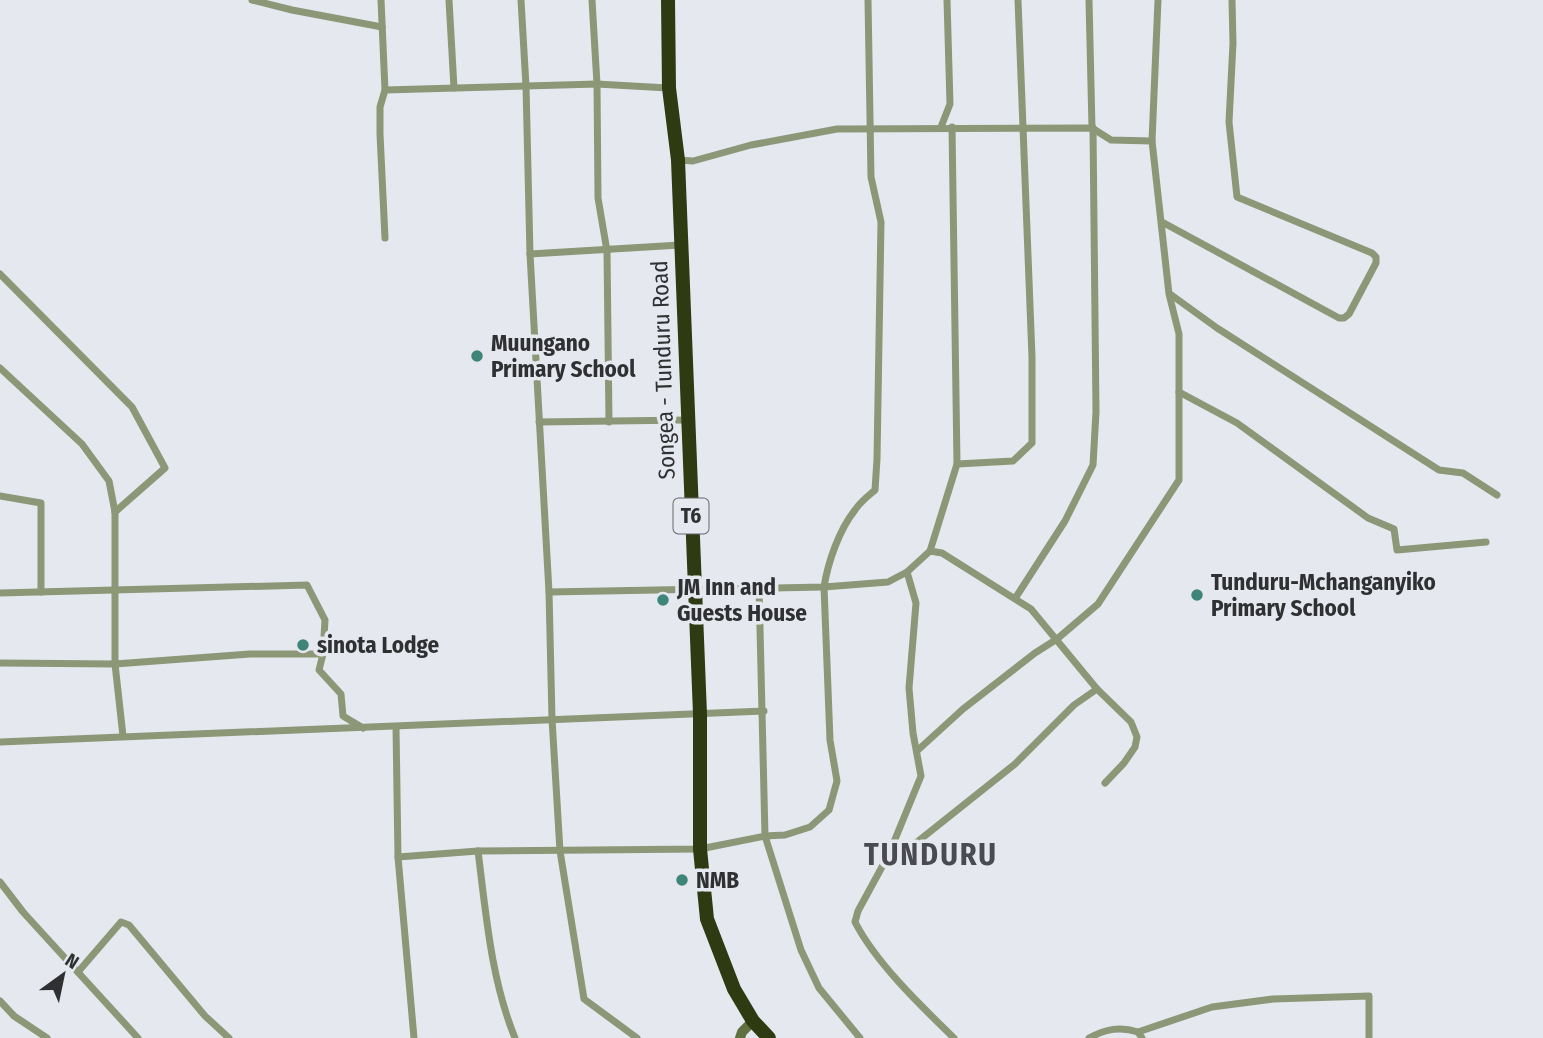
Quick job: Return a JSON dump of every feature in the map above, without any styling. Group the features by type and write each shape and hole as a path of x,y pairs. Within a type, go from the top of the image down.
{"highway":[{"name":"Songea - Tunduru Road","path":"668,0 669,88 678,160 700,715 700,849 707,919 734,989 753,1021"},
{"name":"T6","path":"753,1021 769,1038"}],"main road":[{"path":"740,1038 753,1021"}],"street":[{"path":"252,0 382,27"},
{"path":"292,10 293,0"},
{"path":"381,0 385,90 380,107 380,134 385,238"},
{"path":"449,0 454,88"},
{"path":"521,0 530,254 560,851 583,999 631,1036"},
{"path":"593,0 598,198 607,251 610,422"},
{"path":"398,857 478,851 700,849 765,836 785,835 810,827 829,810 837,781 830,740 824,587 826,571 855,510 875,490 881,222 871,177 868,0"},
{"path":"941,127 950,104 947,0"},
{"path":"957,464 1013,461 1032,443 1025,128 1020,91 1018,0"},
{"path":"1016,597 1065,521 1093,465 1096,412 1089,0"},
{"path":"918,750 963,709 1057,639 1098,604 1179,480 1179,334 1170,294 1152,141 1158,0"},
{"path":"1162,222 1339,318 1349,314 1376,263 1376,257 1372,253 1237,197 1229,122 1232,0"},
{"path":"385,90 597,84 669,88"},
{"path":"549,592 824,587 888,582 907,572 930,551 957,464 952,127"},
{"path":"678,160 693,161 751,145 836,129 1092,128 1111,140 1152,141"},
{"path":"530,254 680,245"},
{"path":"0,274 131,407 164,468 115,512"},
{"path":"1170,294 1217,328 1439,470 1463,473 1497,495"},
{"path":"1,371 82,444 109,481 115,512 115,664 123,736"},
{"path":"1179,392 1237,423 1368,518 1394,529 1398,550 1486,542"},
{"path":"539,422 688,421"},
{"path":"0,496 41,503 41,592"},
{"path":"930,551 954,559 1031,609 1097,689 1131,722 1137,737 1135,747 1105,783"},
{"path":"907,572 916,603 909,688 913,733 921,776 889,854 858,911 855,922 871,948 954,1038"},
{"path":"0,593 307,585 325,620 319,670 341,694 343,716 364,728"},
{"path":"760,587 765,836 801,950 819,988 860,1038"},
{"path":"0,663 115,664 250,654 323,654"},
{"path":"889,854 897,858 926,836 1015,764 1074,705 1097,689"},
{"path":"0,742 764,711"},
{"path":"396,727 398,857 415,1038"},
{"path":"478,851 490,948 508,1021 515,1038"},
{"path":"0,882 23,912 138,1038"},
{"path":"78,972 121,922 129,925 205,1016 229,1038"},
{"path":"1089,1038 1104,1030 1125,1028 1140,1035 1212,1007 1273,999 1368,996 1369,1038"},
{"path":"0,1000 14,1016 47,1038"}],"place":[{"name":"Muungano Primary School","path":"477,356"},
{"name":"Tunduru-Mchanganyiko Primary School","path":"1197,595"},
{"name":"JM Inn and Guests House","path":"663,600"},
{"name":"sinota Lodge","path":"303,645"},
{"name":"NMB","path":"682,880"}],"district":[{"name":"TUNDURU","path":"931,855"}]}
